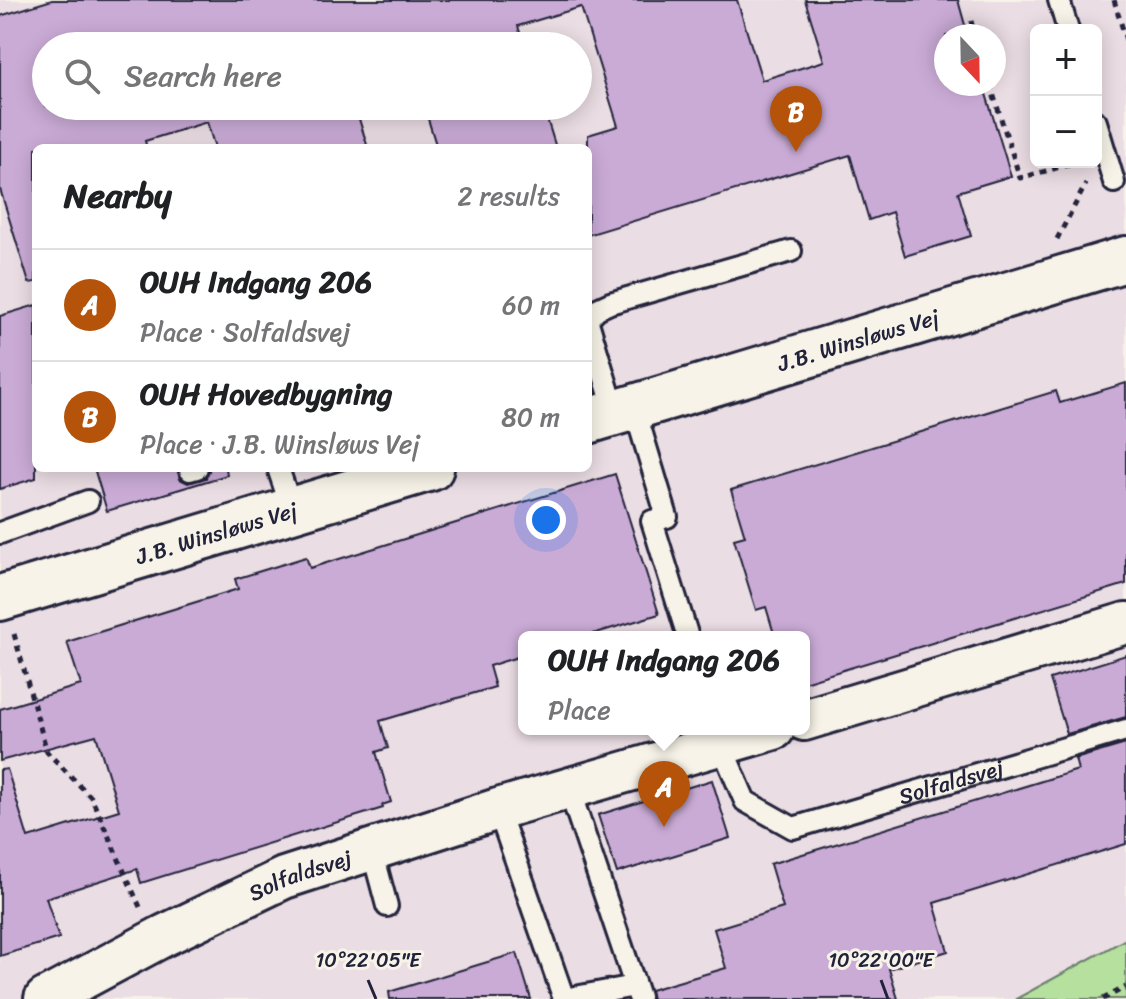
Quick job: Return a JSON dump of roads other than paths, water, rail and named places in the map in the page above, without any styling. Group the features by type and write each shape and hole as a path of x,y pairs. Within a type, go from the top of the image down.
{"street":[{"name":"J.B. Winsløws Vej","path":"612,413 1126,259"},
{"name":"J.B. Winsløws Vej","path":"2,597 418,472"},
{"path":"810,718 1126,623"},
{"name":"Solfaldsvej","path":"45,999 284,878 569,789 718,737"}],"lane":[{"path":"1059,0 1066,24"},
{"path":"1102,144 1114,182"},
{"path":"592,315 610,303 791,251"},
{"path":"592,336 612,413 667,517 652,521 686,631"},
{"path":"279,472 292,510"},
{"path":"0,533 88,501"},
{"name":"Solfaldsvej","path":"718,737 745,801 793,828 1126,730"},
{"path":"498,809 564,999 637,993 569,789"},
{"path":"372,850 387,906"}],"place":[{"name":"OUH Hovedbygning","path":"796,152"},
{"name":"OUH Indgang 206","path":"664,827"}]}
